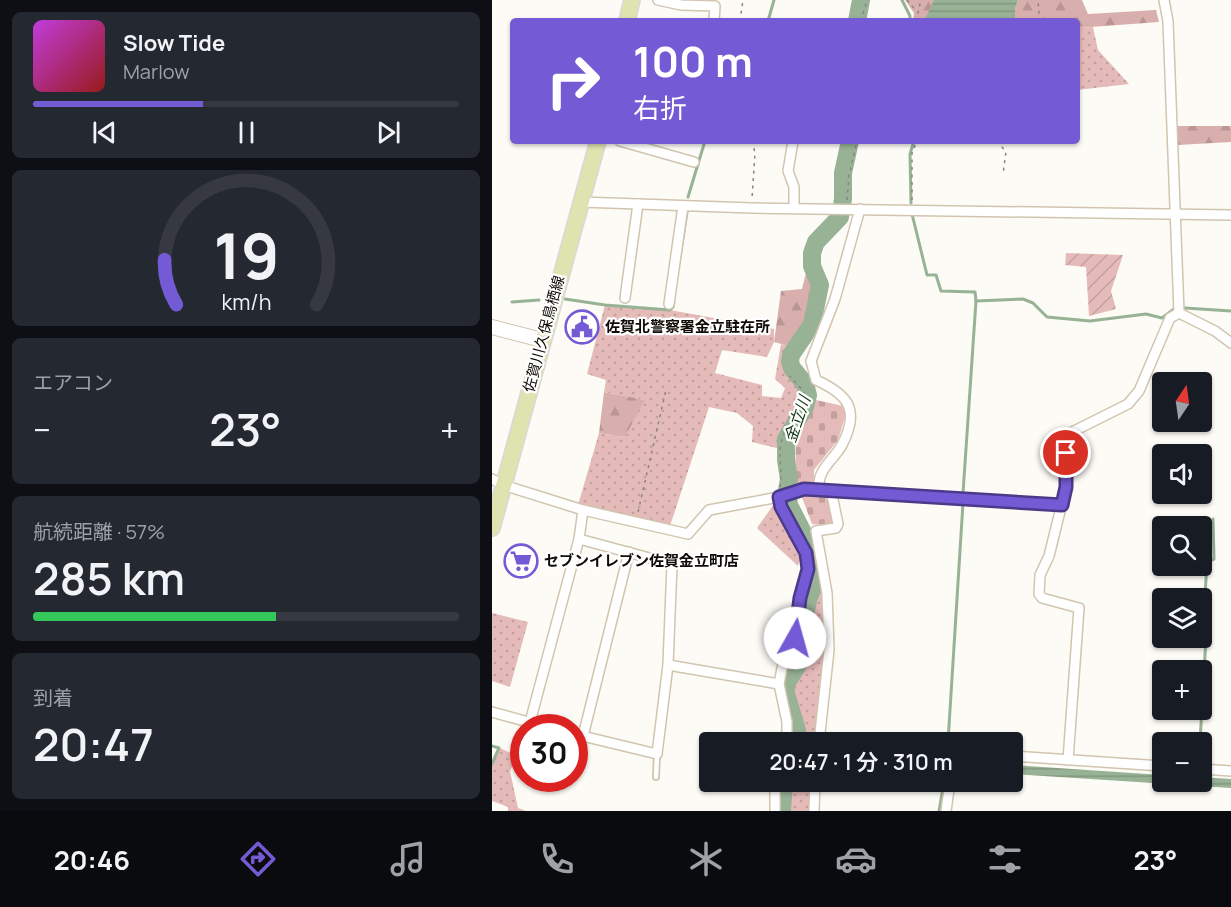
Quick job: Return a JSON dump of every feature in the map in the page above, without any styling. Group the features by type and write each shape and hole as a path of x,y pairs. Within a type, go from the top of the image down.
{"main road":[{"path":"628,18 632,0"},
{"name":"佐賀川久保鳥栖線","path":"492,528 498,482 542,340 597,144"}],"street":[{"path":"658,0 681,5 715,6 714,18"},
{"path":"1164,0 1168,21 1179,313"},
{"path":"631,144 694,162"},
{"path":"792,144 788,171 794,187 794,208"},
{"path":"581,202 752,208 1231,215"},
{"path":"625,298 638,204"},
{"path":"669,304 684,206"},
{"path":"819,489 821,472 842,445 851,417 848,402 833,388 816,380 811,361 835,299 855,209"},
{"path":"1179,313 1215,330 1231,343"},
{"path":"1068,760 1079,608 1042,598 1039,594 1040,575 1049,556 1066,487 1066,435 1128,404 1139,391 1170,318 1179,313"},
{"path":"492,327 542,340"},
{"path":"498,482 583,510 688,534 709,510 779,497 796,490 819,489 1062,505"},
{"path":"820,732 829,650 827,593 816,531 836,528 838,524 831,490"},
{"path":"779,497 781,507 806,553 808,569 800,598 795,638 782,668 779,684 788,722 788,732"},
{"path":"532,714 579,539 583,510"},
{"path":"579,539 672,564 668,665 657,754 588,737"},
{"path":"585,714 628,552"},
{"path":"668,665 779,684"},
{"path":"492,712 510,717"},
{"path":"1023,757 1152,765"},
{"path":"1212,770 1231,771"},
{"path":"775,792 775,811"},
{"path":"813,811 814,792"},
{"path":"946,811 949,792"}],"lane":[{"path":"656,777 657,754"}],"path":[{"path":"740,18 743,0"},
{"path":"862,18 867,0"},
{"path":"907,0 917,12"},
{"path":"916,18 921,0"},
{"path":"1037,18 1038,0"},
{"path":"752,208 755,153 753,144"},
{"path":"855,209 847,203 849,176 856,144"},
{"path":"912,210 912,153 916,144"},
{"path":"999,144 1006,152 1003,174"},
{"path":"779,497 782,475 780,445 788,424 802,405 804,392 790,376"},
{"path":"636,522 666,390"}],"green space":[{"path":"905,0 934,0 926,18 913,18 914,13"},
{"path":"1018,0 1082,0 1088,14 1156,10 1159,22 1080,28 1080,18 1015,18"},
{"path":"1093,27 1098,50 1129,84 1080,90 1080,28"},
{"path":"1177,126 1231,126 1231,142 1178,145"},
{"path":"1066,253 1123,255 1111,291 1116,309 1089,316 1086,267 1065,265"},
{"path":"807,269 816,286 806,324 789,346 774,342 781,291 802,289"},
{"path":"605,305 670,310 774,329 774,342 767,357 722,350 715,373 762,385 762,396 781,398 785,388 775,379 781,344 789,346 786,360 787,371 802,392 798,404 785,424 777,448 752,442 753,426 737,413 709,407 670,526 578,505 599,433 625,437 644,400 604,392 606,380 587,374"},
{"path":"604,392 645,400 625,437 599,433"},
{"path":"816,400 848,407 838,440 814,470 814,491 828,494 832,526 812,524 795,479 796,436"},
{"path":"774,504 801,555 798,566 757,528"},
{"path":"822,582 826,649 817,732 801,732 791,685 808,652 810,605"},
{"path":"492,613 528,622 510,687 492,681"},
{"path":"498,747 510,753 510,792 515,792 518,808 526,811 508,811 508,807 492,801 492,760"},
{"path":"787,792 811,792 810,811 786,811"}],"shaded area":[{"path":"934,0 1018,0 1015,18 925,18"},
{"path":"1023,766 1152,774 1152,783 1023,775"},
{"path":"1212,778 1231,779 1231,788 1212,787"}],"waterway":[{"path":"769,18 774,0"},
{"name":"金立川","path":"858,18 861,0"},
{"path":"902,0 910,18"},
{"path":"688,197 704,144"},
{"name":"金立川","path":"797,732 786,694 786,684 798,665 805,645 805,614 817,578 817,560 789,505 786,439 805,407 808,395 805,384 790,362 791,355 812,324 820,285 812,266 812,253 816,242 840,217 843,173 849,144"},
{"path":"911,203 910,154 913,144"},
{"path":"679,263 687,212"},
{"path":"912,214 927,275 936,275 941,291 975,292 976,301 1023,299 1033,303 1047,317 1090,321 1146,314 1162,318 1174,309"},
{"path":"565,299 670,310 674,302"},
{"path":"512,302 539,300"},
{"path":"963,493 976,301"},
{"path":"1185,308 1231,311"},
{"path":"949,732 963,503"},
{"path":"1201,732 1207,620 1204,613 1207,562 1214,559 1213,519"},
{"path":"492,746 499,748 492,764"},
{"name":"金立川","path":"782,811 783,792"},
{"path":"939,811 942,792"}],"place":[{"name":"佐賀北警察署金立駐在所","path":"582,327"},
{"name":"セブンイレブン佐賀金立町店","path":"521,561"}],"route":[{"path":"795,638 800,598 808,569 806,553 781,507 779,497 804,489 1062,505 1066,487 1066,453"}]}
